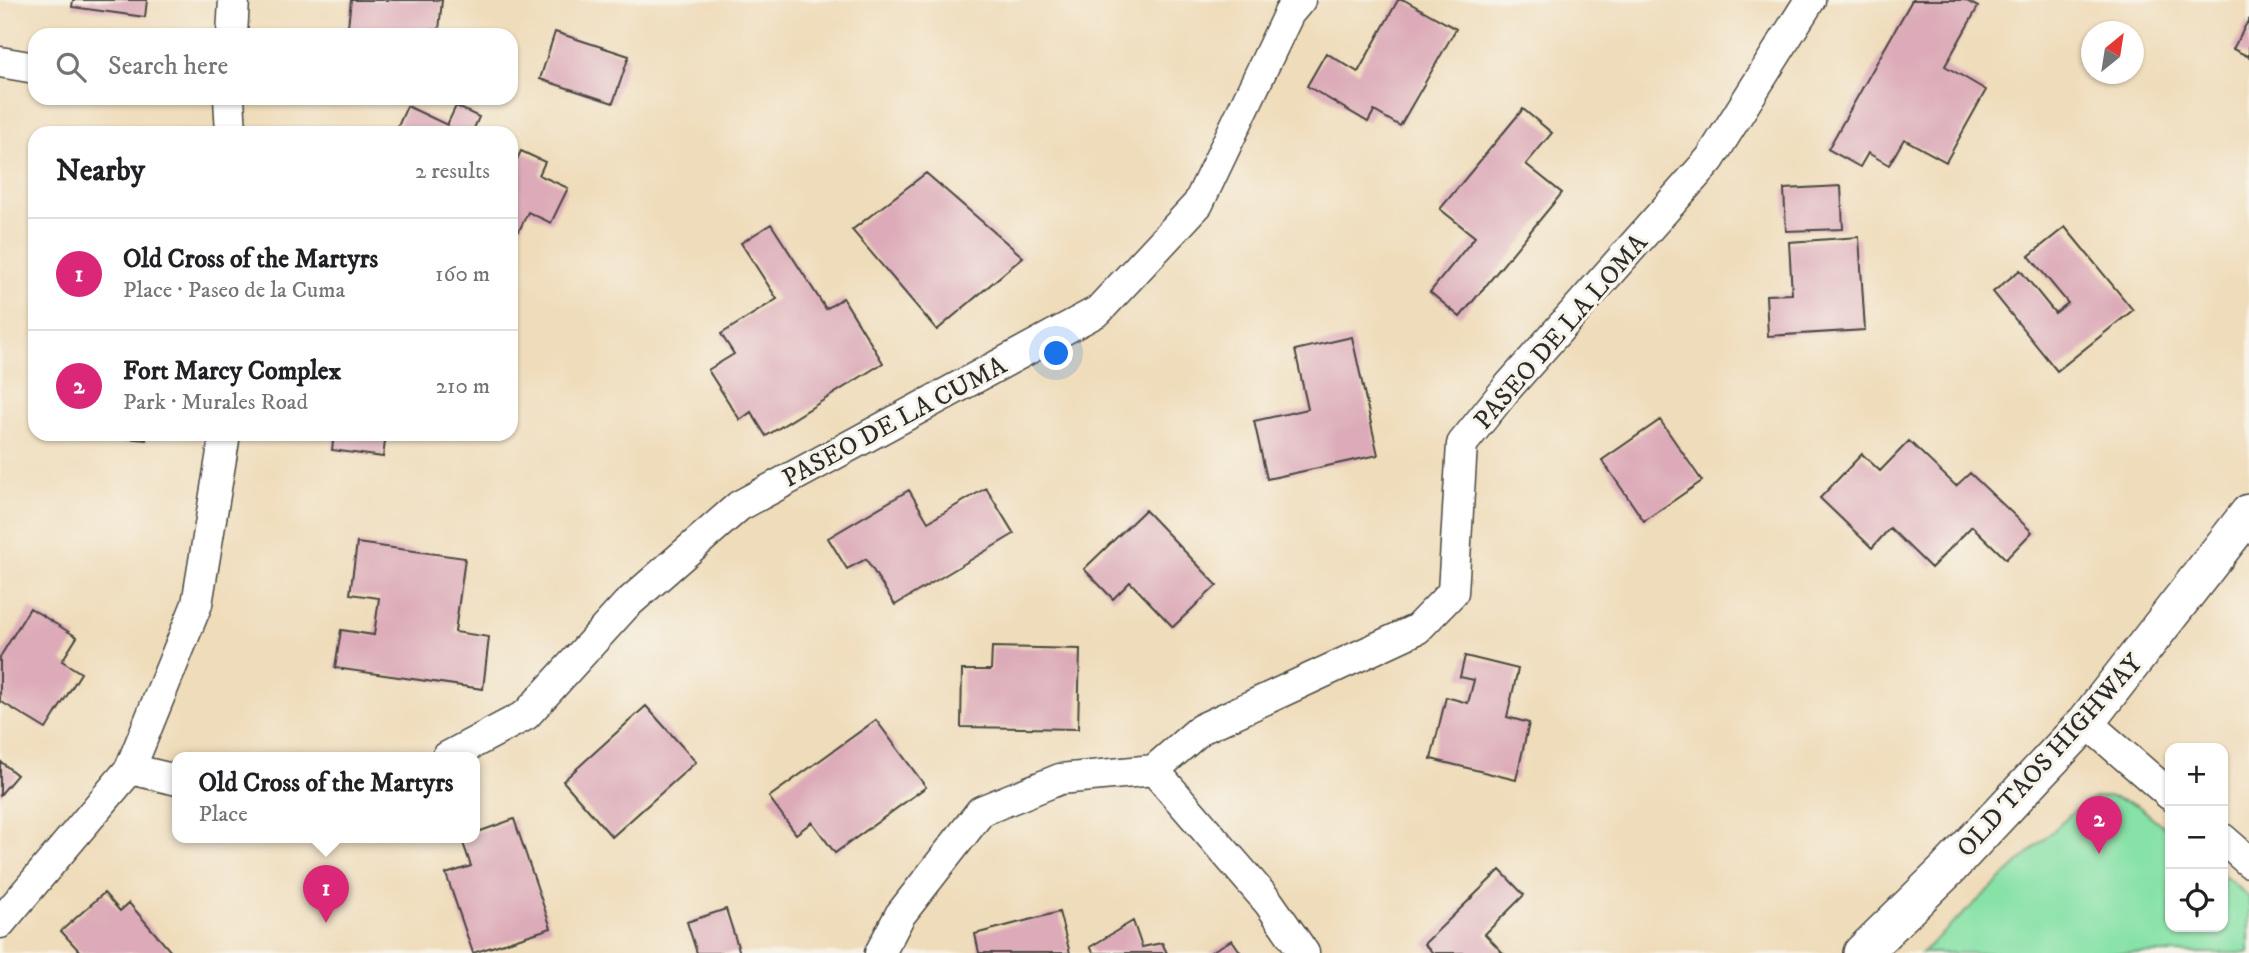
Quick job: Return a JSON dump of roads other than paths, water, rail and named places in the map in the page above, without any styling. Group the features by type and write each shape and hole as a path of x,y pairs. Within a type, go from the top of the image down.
{"street":[{"path":"232,28 234,0"},
{"name":"PASEO DE LA CUMA","path":"456,752 526,715 626,605 738,506 1098,312 1198,204 1289,13 1300,0"},
{"name":"PASEO DE LA LOMA","path":"1154,770 1201,729 1417,629 1452,592 1462,444 1517,377 1710,159 1810,0"},
{"path":"0,62 28,67"},
{"path":"224,105 229,126"},
{"path":"0,923 130,769 197,604 224,441"},
{"name":"OLD TAOS HIGHWAY","path":"1862,953 1956,861 2086,722 2249,513"},
{"path":"2086,722 2165,791"},
{"path":"130,769 172,779"},
{"path":"880,953 900,915 981,811 1060,779 1154,770 1269,903 1304,953"},
{"path":"2228,843 2249,862"}],"place":[{"name":"Fort Marcy Complex","path":"2099,854"},
{"name":"Old Cross of the Martyrs","path":"326,923"}]}
